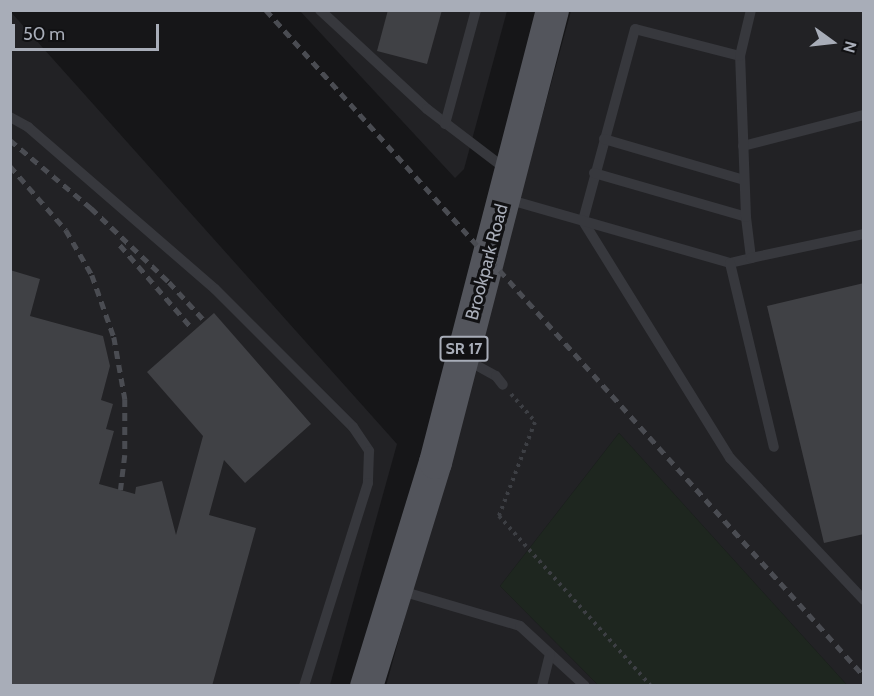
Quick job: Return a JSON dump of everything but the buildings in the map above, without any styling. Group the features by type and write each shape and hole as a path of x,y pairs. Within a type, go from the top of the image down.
{"main road":[{"name":"Brookpark Road","path":"366,686 435,462 552,10"}],"lane":[{"path":"320,10 445,124 506,185 583,221 730,263 864,234"},
{"path":"445,124 476,10"},
{"path":"750,258 744,180 740,56 751,10"},
{"path":"740,56 635,29 594,173 583,221 730,459 864,600"},
{"path":"743,146 864,115"},
{"path":"10,117 28,127 215,289 352,427 369,451 368,483 304,686"},
{"path":"604,139 744,180"},
{"path":"594,173 746,217"},
{"path":"730,263 774,447"},
{"path":"462,358 496,376 503,385"},
{"path":"395,589 520,626 585,686"},
{"path":"542,686 550,654"}],"path":[{"path":"503,385 535,422 499,516 651,686"}],"shaded area":[{"path":"10,11 397,444 330,685 11,685"},
{"path":"300,11 507,11 464,169 455,178"},
{"path":"571,11 863,11 863,685 847,685 619,433 500,586 598,685 386,686"},
{"path":"619,433 847,685 598,685 500,586"}],"railway":[{"path":"266,10 864,676"},
{"path":"10,140 91,208 169,282 203,319"},
{"path":"10,166 66,230 92,275 114,337 125,399 125,455 121,490"},
{"path":"120,245 192,328"}]}
